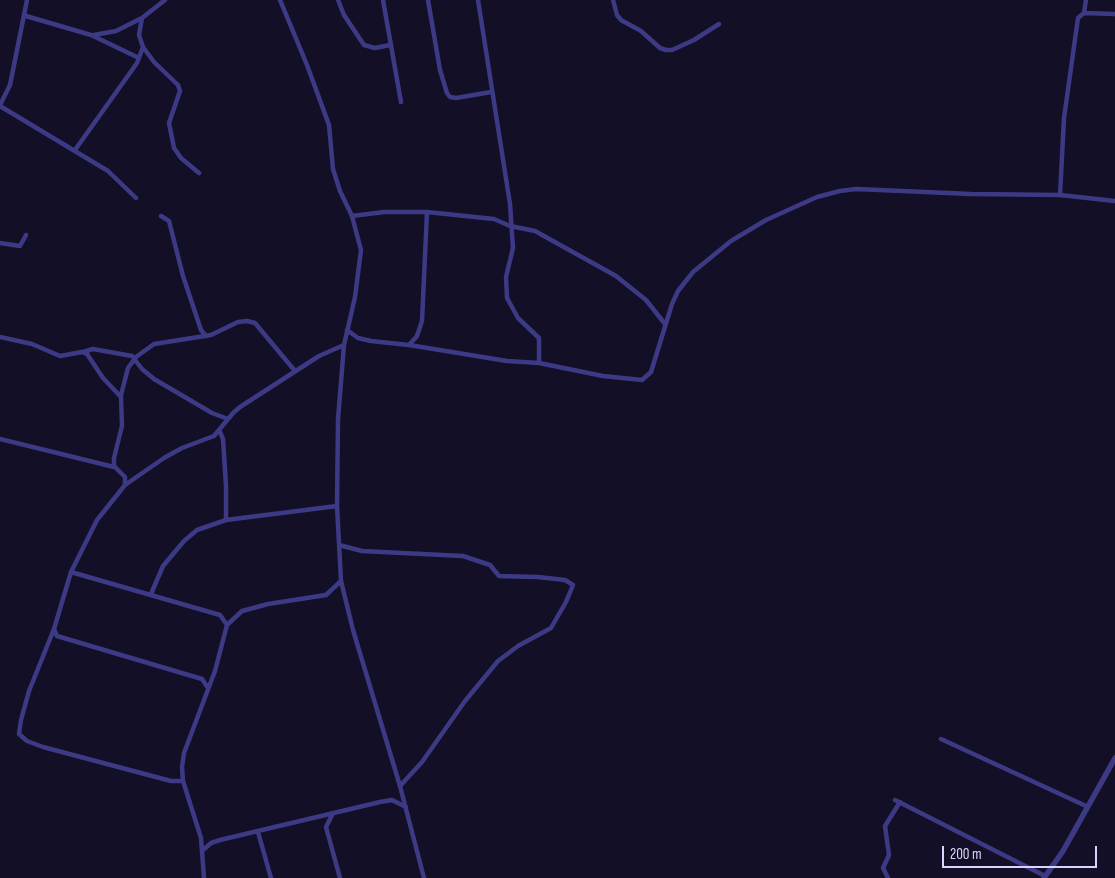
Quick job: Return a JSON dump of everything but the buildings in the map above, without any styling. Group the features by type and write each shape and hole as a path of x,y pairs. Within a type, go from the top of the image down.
{"street":[{"path":"27,0 26,16 10,85 0,105 108,171 136,198"},
{"path":"91,35 116,31 142,18 165,0"},
{"path":"280,0 329,125 333,168 340,192 352,216 360,250 355,297 344,345 338,418 337,506 341,582 353,630 406,808 424,878"},
{"path":"338,0 344,15 364,45 375,48 390,45"},
{"path":"383,0 401,102"},
{"path":"428,0 440,70 447,93 450,97 456,98 491,92"},
{"path":"478,0 488,55 491,92 505,167 513,248 506,277 506,298 518,318 539,338 539,362"},
{"path":"613,0 617,15 622,20 641,31 660,48 666,50 672,50 694,40 719,24"},
{"path":"1060,195 1070,66 1078,21 1084,13 1086,0"},
{"path":"1084,13 1115,14"},
{"path":"26,16 91,35 139,58"},
{"path":"142,18 139,35 143,47 154,62 178,85 179,96 169,123 172,143 181,158 199,173"},
{"path":"75,150 139,58 143,47"},
{"path":"347,330 363,340 409,345 507,362 539,362 594,374 642,380 651,372 665,324 678,291 708,258 731,240 766,220 817,197 840,191 856,190 1060,195 1115,200"},
{"path":"352,216 384,212 426,212 494,219 510,226 542,233 616,276 646,300 665,324"},
{"path":"409,345 417,336 422,321 426,212"},
{"path":"161,216 169,221 183,276 201,330 206,336"},
{"path":"0,243 20,246 26,235"},
{"path":"114,467 114,458 122,426 121,395 123,381 135,359 154,344 206,336 238,322 252,322 295,371"},
{"path":"0,337 32,344 60,356 93,349 127,354 135,359 142,369 154,378 212,413 228,419"},
{"path":"183,781 170,781 43,747 22,738 19,734 20,720 29,691 54,629 71,572 97,520 125,485 182,448 214,436 220,432 228,419 240,408 319,356 344,345"},
{"path":"82,352 86,354 103,378 121,395"},
{"path":"220,432 223,439 226,520"},
{"path":"0,439 114,467 125,476 125,485"},
{"path":"151,594 163,566 196,530 226,520 337,506"},
{"path":"203,850 211,843 392,800 485,675 518,646 551,628 566,602 572,585 565,580 499,576 488,564 463,556 362,551 339,545"},
{"path":"71,572 220,615 227,625"},
{"path":"204,878 201,838 183,781 184,753 208,688 227,625 242,611 326,595 341,582"},
{"path":"54,629 57,636 202,679 208,688"},
{"path":"941,739 1086,806"},
{"path":"888,878 883,868 889,854 885,826 898,801 1044,877 1063,851 1086,806 1115,758"},
{"path":"392,800 406,808"},
{"path":"332,815 326,826 340,878"},
{"path":"258,832 271,878"},
{"path":"201,838 211,843"}]}
